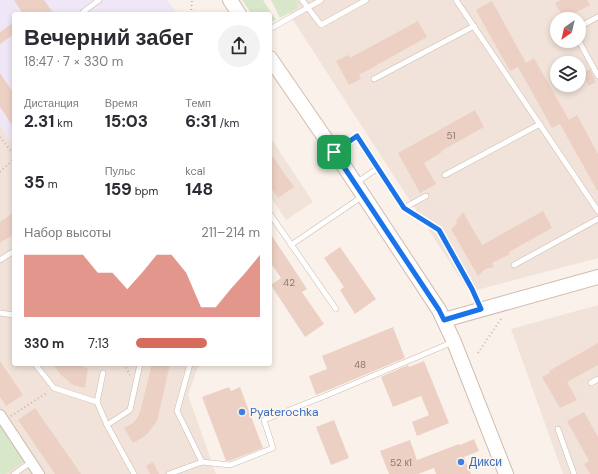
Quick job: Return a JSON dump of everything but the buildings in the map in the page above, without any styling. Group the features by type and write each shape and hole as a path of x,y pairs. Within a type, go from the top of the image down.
{"street":[{"path":"230,0 238,12"},
{"path":"272,61 439,310 454,342 506,474"},
{"path":"444,320 598,277"},
{"path":"2,418 39,474"}],"lane":[{"path":"82,12 99,0"},
{"path":"302,0 320,25 366,0"},
{"path":"272,28 321,0"},
{"path":"456,0 598,211"},
{"path":"586,23 598,17"},
{"path":"374,79 474,26"},
{"path":"582,48 598,76"},
{"path":"445,175 540,124"},
{"path":"334,152 357,136 404,208 439,230 472,289 481,309"},
{"path":"355,183 378,168"},
{"path":"291,245 363,196"},
{"path":"404,208 426,196"},
{"path":"272,217 336,310"},
{"path":"514,265 598,219"},
{"path":"0,260 12,252"},
{"path":"0,313 12,315"},
{"path":"169,474 202,462 230,465 273,448 264,420 454,342"},
{"path":"37,366 54,388 97,402"},
{"path":"107,425 130,410 140,366"},
{"path":"189,366 177,411 202,462"},
{"path":"104,373 97,402 107,425 134,474"},
{"path":"591,383 598,379"},
{"path":"558,429 574,474"},
{"path":"14,474 31,462"}],"path":[{"path":"191,12 192,0"},
{"path":"0,137 12,152"},
{"path":"0,172 12,161"},
{"path":"478,353 501,319"},
{"path":"2,418 54,388"}],"shaded area":[{"path":"0,0 167,0 176,12 12,12 12,143 0,125"},
{"path":"280,0 598,0 598,258 469,292"},
{"path":"0,125 12,143 12,366 198,366 188,395 216,474 0,474"},
{"path":"272,140 313,202 286,220 272,199"},
{"path":"598,305 598,474 563,474 511,329"}],"green space":[{"path":"242,0 263,0 271,12 251,12"},
{"path":"271,0 297,0 298,4 297,8 280,18"},
{"path":"272,14 276,20 272,21"},
{"path":"0,423 25,461 6,474 0,473"}],"place":[{"name":"Pyaterochka","path":"242,412"},
{"name":"Дикси","path":"461,462"}],"route":[{"path":"357,136 404,208 439,230 472,289 481,309 444,320 439,310 334,152 357,136"}]}
